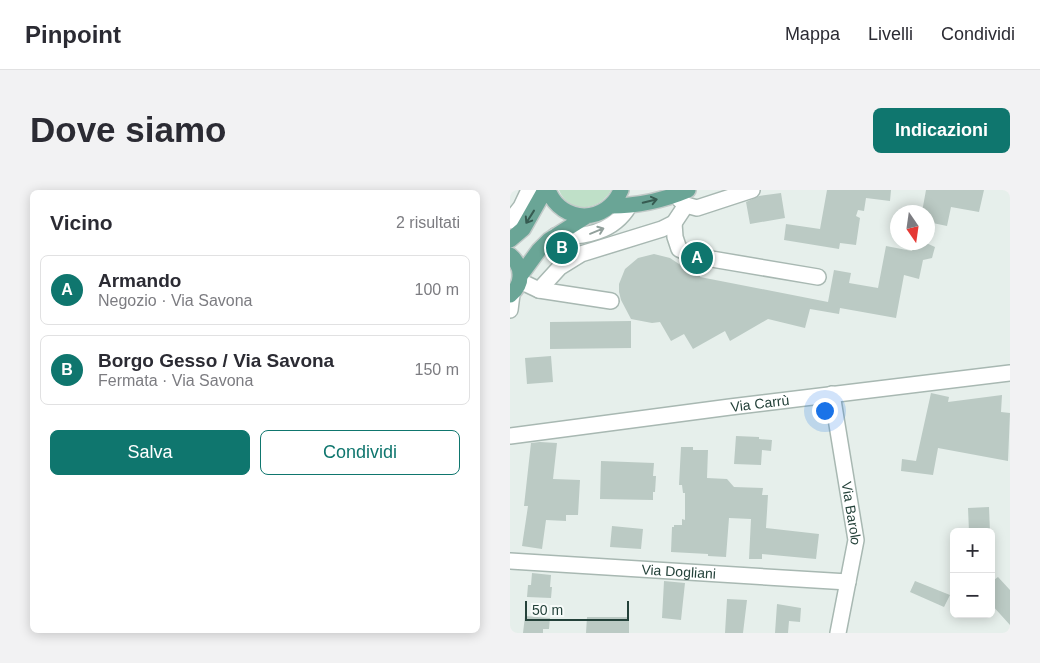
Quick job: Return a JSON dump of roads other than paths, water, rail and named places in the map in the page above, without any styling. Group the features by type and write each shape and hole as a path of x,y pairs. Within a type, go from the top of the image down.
{"main road":[{"path":"510,240 522,229 547,190 557,205 566,212 586,216 595,215 611,206 621,190"},
{"path":"611,206 629,206 684,197"},
{"path":"516,287 539,250 555,236 586,216"},
{"path":"510,255 520,268 516,287"}],"street":[{"path":"510,221 521,207 529,190"},
{"path":"752,190 697,208 684,197 674,223 674,237 679,249 694,256 818,276"},
{"path":"555,236 571,237 588,234 612,225 623,216 629,206"},
{"path":"539,290 560,267 581,254 651,234 674,223"},
{"path":"510,310 516,287 611,301"},
{"name":"Via Carrù","path":"510,436 1010,373"},
{"name":"Via Barolo","path":"832,394 856,540 838,633"},
{"name":"Via Dogliani","path":"510,561 848,582"}],"place":[{"name":"Borgo Gesso / Via Savona","path":"562,248"},
{"name":"Armando","path":"697,258"}]}
